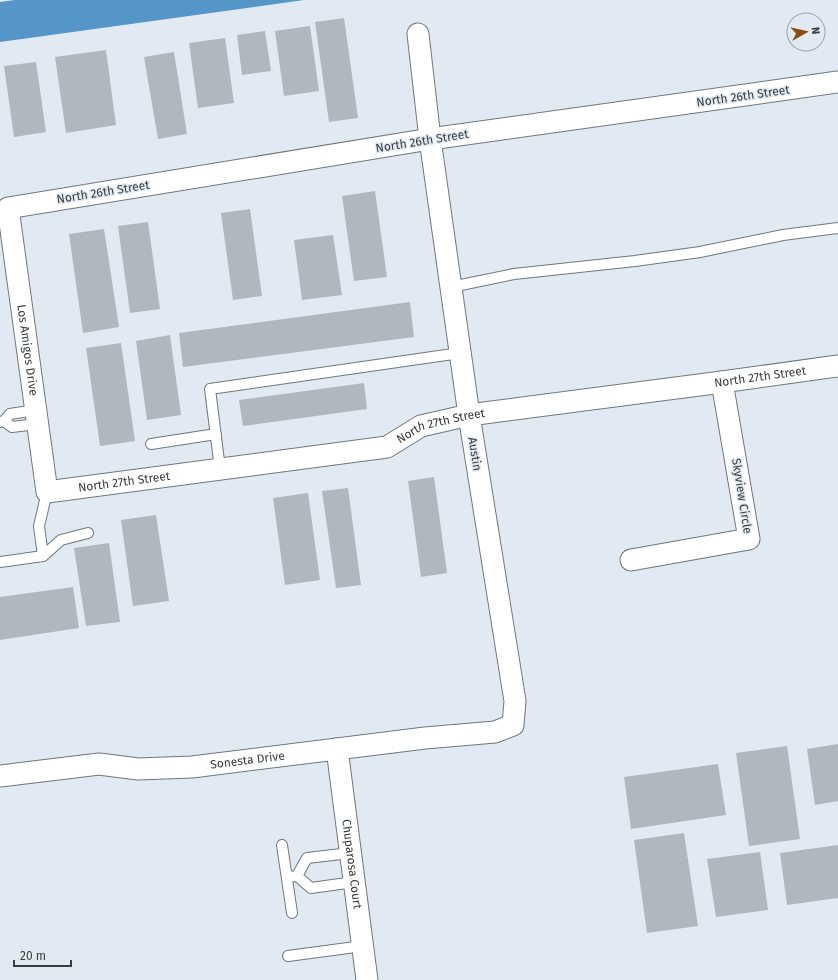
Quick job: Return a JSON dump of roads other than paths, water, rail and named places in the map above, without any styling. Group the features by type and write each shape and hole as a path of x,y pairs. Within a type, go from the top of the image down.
{"street":[{"name":"Austin","path":"418,34 430,139 469,415 515,701 513,725 495,732"},
{"name":"North 26th Street","path":"6,219 430,139 838,82"},
{"name":"Los Amigos Drive","path":"6,219 47,492"},
{"name":"North 27th Street","path":"47,492 387,447 421,426 469,415 838,366"},
{"name":"Skyview Circle","path":"631,560 749,539 722,382"},
{"name":"Sonesta Drive","path":"0,776 99,764 138,769 192,767 425,738 495,732"},
{"name":"Chuparosa Court","path":"337,749 367,980"}],"lane":[{"path":"451,286 514,274 685,254 783,235 838,228"},
{"path":"220,469 210,389 460,353"},
{"path":"2,422 10,414 36,417"},
{"path":"151,444 216,434"},
{"path":"44,556 39,526 47,492"},
{"path":"0,562 44,556 61,540 88,533"},
{"path":"282,845 292,877 292,913"},
{"path":"292,877 307,858 350,853"},
{"path":"292,877 310,888 354,882"},
{"path":"288,956 362,946"}],"water":[{"path":"15,0 304,0 0,42 0,2"}]}
